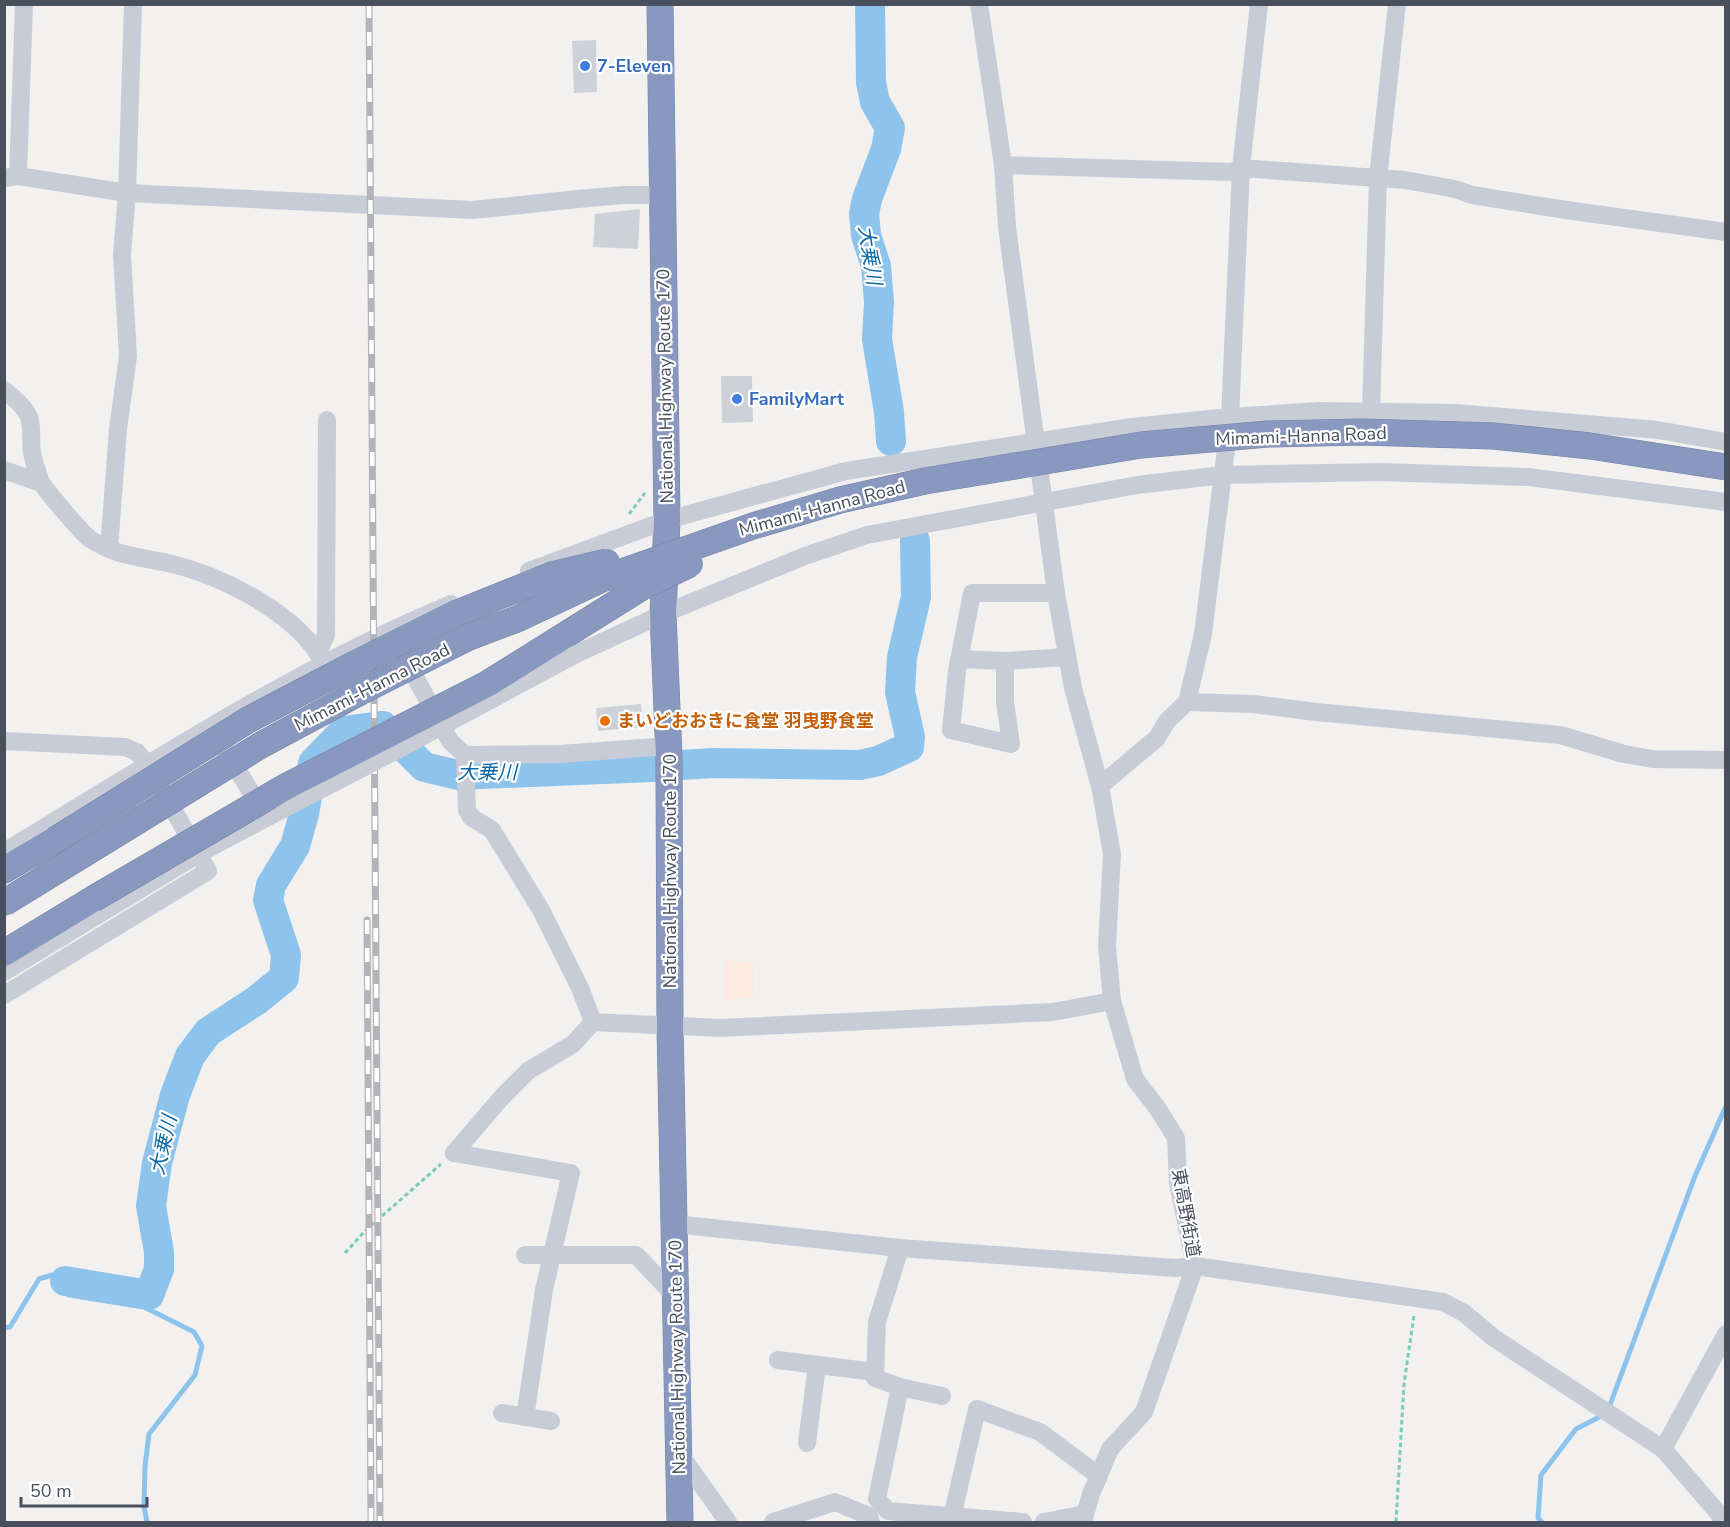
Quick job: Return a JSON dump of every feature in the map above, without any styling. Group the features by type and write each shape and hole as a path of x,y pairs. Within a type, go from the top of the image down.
{"highway":[{"name":"National Highway Route 170","path":"660,4 667,520 663,614 669,760 670,1026 680,1522"},
{"name":"Mimami-Hanna Road","path":"4,889 255,736 436,643 608,562 648,545 750,509 909,472 1136,434 1270,424 1494,425 1684,445 1725,453"},
{"name":"Mimami-Hanna Road","path":"4,903 261,745 469,637 518,619 602,579 753,526 840,501 926,481 1141,445 1268,434 1351,432 1493,436 1590,446 1725,467"},
{"path":"4,953 287,786 487,684 624,598 670,573 758,538 926,481"},
{"path":"4,870 248,720 360,661 455,614 552,575 608,562"}],"street":[{"path":"24,4 11,177 127,193 472,210 578,198 663,195"},
{"path":"109,549 118,429 128,356 122,255 127,193 133,4"},
{"name":"東高野街道","path":"980,4 1003,165 1007,227 1056,593 1073,688 1100,786 1112,854 1107,946 1112,1001 1136,1079 1176,1138 1178,1183 1196,1266 1143,1412 1110,1449 1084,1518"},
{"path":"1100,786 1157,738 1167,721 1187,702 1203,634 1230,417 1241,168 1259,4"},
{"path":"1371,412 1378,178 1397,4"},
{"path":"1003,165 1231,172 1241,168 1405,180 1455,189 1472,195 1725,232"},
{"path":"4,390 15,398 29,416 32,454 41,483 88,537 124,556 169,563 209,576 269,606 307,638 321,659"},
{"path":"4,852 321,659 391,632 423,615 557,559 667,520 846,471 1132,427 1319,411 1456,413 1524,417 1658,429 1725,442"},
{"path":"321,659 326,634 327,420"},
{"path":"4,470 41,483"},
{"path":"4,972 198,854 576,654 663,614 805,556 867,535 1137,485 1223,475 1381,472 1528,477 1725,502"},
{"path":"1005,661 1005,702 1011,744 951,730 959,659 972,593 1056,593"},
{"path":"391,632 466,768 467,810 471,817 492,830 541,910 580,988 593,1022"},
{"path":"959,659 1005,661 1067,657"},
{"path":"1187,702 1253,704 1560,735 1624,754 1652,759 1725,760"},
{"path":"212,726 266,818"},
{"path":"4,741 125,747 137,752 148,765 208,871 4,995"},
{"path":"466,768 560,754 669,760"},
{"path":"593,1022 720,1028 1053,1012 1112,1001"},
{"path":"454,1153 502,1097 528,1071 573,1044 593,1022"},
{"path":"454,1153 572,1173 544,1290 525,1417"},
{"path":"674,1224 900,1248 1175,1268 1196,1266 1443,1302 1464,1313 1494,1338 1663,1449 1723,1517"},
{"path":"900,1248 877,1322 875,1378 900,1387 942,1396"},
{"path":"525,1255 636,1254 675,1296"},
{"path":"1663,1449 1725,1334"},
{"path":"778,1360 875,1372"},
{"path":"807,1443 817,1365"},
{"path":"900,1387 877,1499 888,1511 1023,1522"},
{"path":"952,1517 976,1409 1040,1432 1099,1476"},
{"path":"502,1413 551,1421"},
{"path":"678,1453 728,1522"},
{"path":"781,1521 835,1502 869,1516 871,1522"},
{"path":"1044,1522 1084,1518"}],"path":[{"path":"345,1253 365,1231 454,1153"},
{"path":"1396,1522 1404,1384 1416,1298"}],"shaded area":[{"path":"725,961 753,961 753,999 724,999"}],"building":[{"name":"7-Eleven","path":"596,40 597,92 574,93 572,41"},
{"path":"640,209 638,249 593,247 595,214"},
{"name":"FamilyMart","path":"721,376 752,376 753,422 722,423"},
{"path":"641,704 643,727 598,731 596,708"}],"waterway":[{"name":"大乗川","path":"870,4 871,82 875,102 890,128 886,149 867,199 864,214 866,235 876,266 879,302 877,339 889,412 891,441"},
{"name":"大乗川","path":"65,1281 149,1295 159,1269 159,1252 151,1206 157,1163 175,1095 190,1056 208,1032 257,1000 284,978 286,955 268,900 271,885 295,846 304,814 313,763 344,731 383,726 424,767 458,775 712,763 860,765 878,761 909,747 910,737 900,692 902,657 916,597 915,541"},
{"path":"1542,1522 1538,1518 1541,1475 1576,1429 1607,1413 1695,1176 1726,1106"},
{"path":"4,1328 10,1327 39,1279 52,1275 65,1281 69,1295 144,1307 194,1332 202,1346 195,1375 149,1434 145,1466 144,1507 147,1522"}],"railway":[{"path":"369,4 380,1522"},
{"path":"367,920 371,1522"}],"place":[{"name":"7-Eleven","path":"585,66"},
{"name":"FamilyMart","path":"737,399"},
{"name":"まいどおおきに食堂 羽曳野食堂","path":"605,721"}]}
